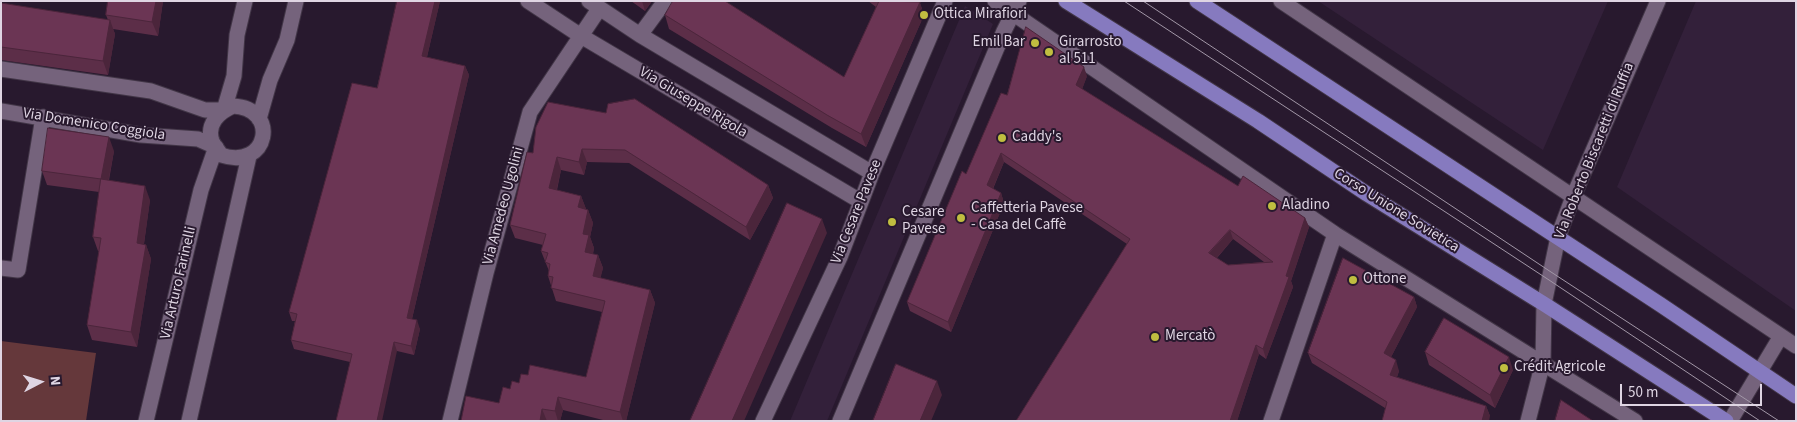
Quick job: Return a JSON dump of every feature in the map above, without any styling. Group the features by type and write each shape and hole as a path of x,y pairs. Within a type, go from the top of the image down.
{"main road":[{"name":"Corso Unione Sovietica","path":"1066,1 1258,121 1367,194 1544,304 1726,421"},
{"path":"1197,1 1558,237 1796,396"}],"street":[{"name":"Via Arturo Farinelli","path":"146,421 201,190 216,147 212,141 213,123 224,110 234,76 237,35 245,1"},
{"path":"259,119 270,80 287,40 296,1"},
{"name":"Via Giuseppe Rigola","path":"528,1 581,36 860,201"},
{"path":"640,35 665,1"},
{"name":"Via Cesare Pavese","path":"763,421 840,257 860,201 945,1"},
{"path":"994,1 1015,7 1335,234 1543,362 1634,421"},
{"path":"1281,1 1796,346"},
{"name":"Via Roberto Biscaretti di Ruffia","path":"1528,421 1543,362 1544,304 1558,237 1573,197 1658,1"},
{"name":"Via Giuseppe Rigola","path":"594,5 640,35 872,172"},
{"name":"Via Amedeo Ugolini","path":"450,421 486,273 530,112 581,36 594,5"},
{"path":"840,421 1015,7"},
{"path":"1,69 151,91 205,110 224,110 233,106 244,107 256,114 262,124 263,138 255,152 240,159 229,158 222,155 216,147"},
{"name":"Via Domenico Coggiola","path":"1,111 141,135 198,139 216,147"},
{"path":"1,268 18,270 43,118"},
{"path":"189,421 249,156"},
{"path":"1271,421 1335,234"},
{"path":"1730,421 1781,336"}],"shaded area":[{"path":"1318,1 1608,1 1543,150"},
{"path":"1696,1 1796,1 1796,311 1617,187"},
{"name":"Cesare Pavese","path":"965,6 993,24 827,421 790,421"},
{"path":"1,341 96,353 86,421 1,421"}],"building":[{"path":"108,1 156,1 152,22 106,15"},
{"path":"397,1 435,1 422,56 465,66 407,318 417,320 411,346 394,342 377,421 336,421 352,354 291,340 297,314 289,312 352,83 377,88"},
{"path":"673,1 725,1 844,77 879,1 920,2 861,134 665,15"},
{"path":"1,3 110,20 103,61 1,47"},
{"path":"1026,27 1084,67 1076,85 1238,186 1243,176 1305,218 1286,276 1289,277 1263,349 1256,345 1230,421 1016,421 1130,239 1001,153 987,185 1001,193 948,322 907,302 962,171 966,174 1001,93 1007,95","holes":["1230,230 1273,262 1228,265 1209,253"]},
{"path":"635,99 768,185 746,227 625,150 582,149 579,162 557,157 549,188 581,196 578,207 588,210 583,234 589,235 585,252 598,255 593,276 650,290 620,412 558,397 555,411 542,409 540,421 461,421 466,396 499,403 503,387 510,389 512,381 519,383 521,374 528,375 530,365 586,377 605,301 551,288 553,277 548,276 550,264 545,262 548,253 541,251 546,234 510,225 527,152 533,153 536,127 548,102 606,113 608,104"},
{"path":"48,128 109,137 101,179 42,171"},
{"path":"101,179 145,186 137,243 146,245 131,332 87,325 101,238 93,237"},
{"path":"787,203 822,219 732,421 690,421"},
{"path":"1343,258 1414,297 1384,353 1396,360 1390,375 1486,406 1482,421 1382,421 1387,402 1308,353"},
{"path":"1444,318 1509,357 1490,395 1425,352"},
{"path":"896,364 937,381 920,421 873,421"},
{"path":"1561,400 1593,421 1555,421"}],"tram line":[{"path":"1124,1 1760,421"},
{"path":"1143,1 1779,421"}],"place":[{"name":"Ottica Mirafiori","path":"924,15"},
{"name":"Emil Bar","path":"1035,43"},
{"name":"Girarrosto al 511","path":"1049,52"},
{"name":"Caddy's","path":"1002,138"},
{"name":"Aladino","path":"1272,206"},
{"name":"Caffetteria Pavese - Casa del Caffè","path":"961,218"},
{"name":"Cesare Pavese","path":"892,222"},
{"name":"Ottone","path":"1353,280"},
{"name":"Mercatò","path":"1155,337"},
{"name":"Crédit Agricole","path":"1504,368"}]}
